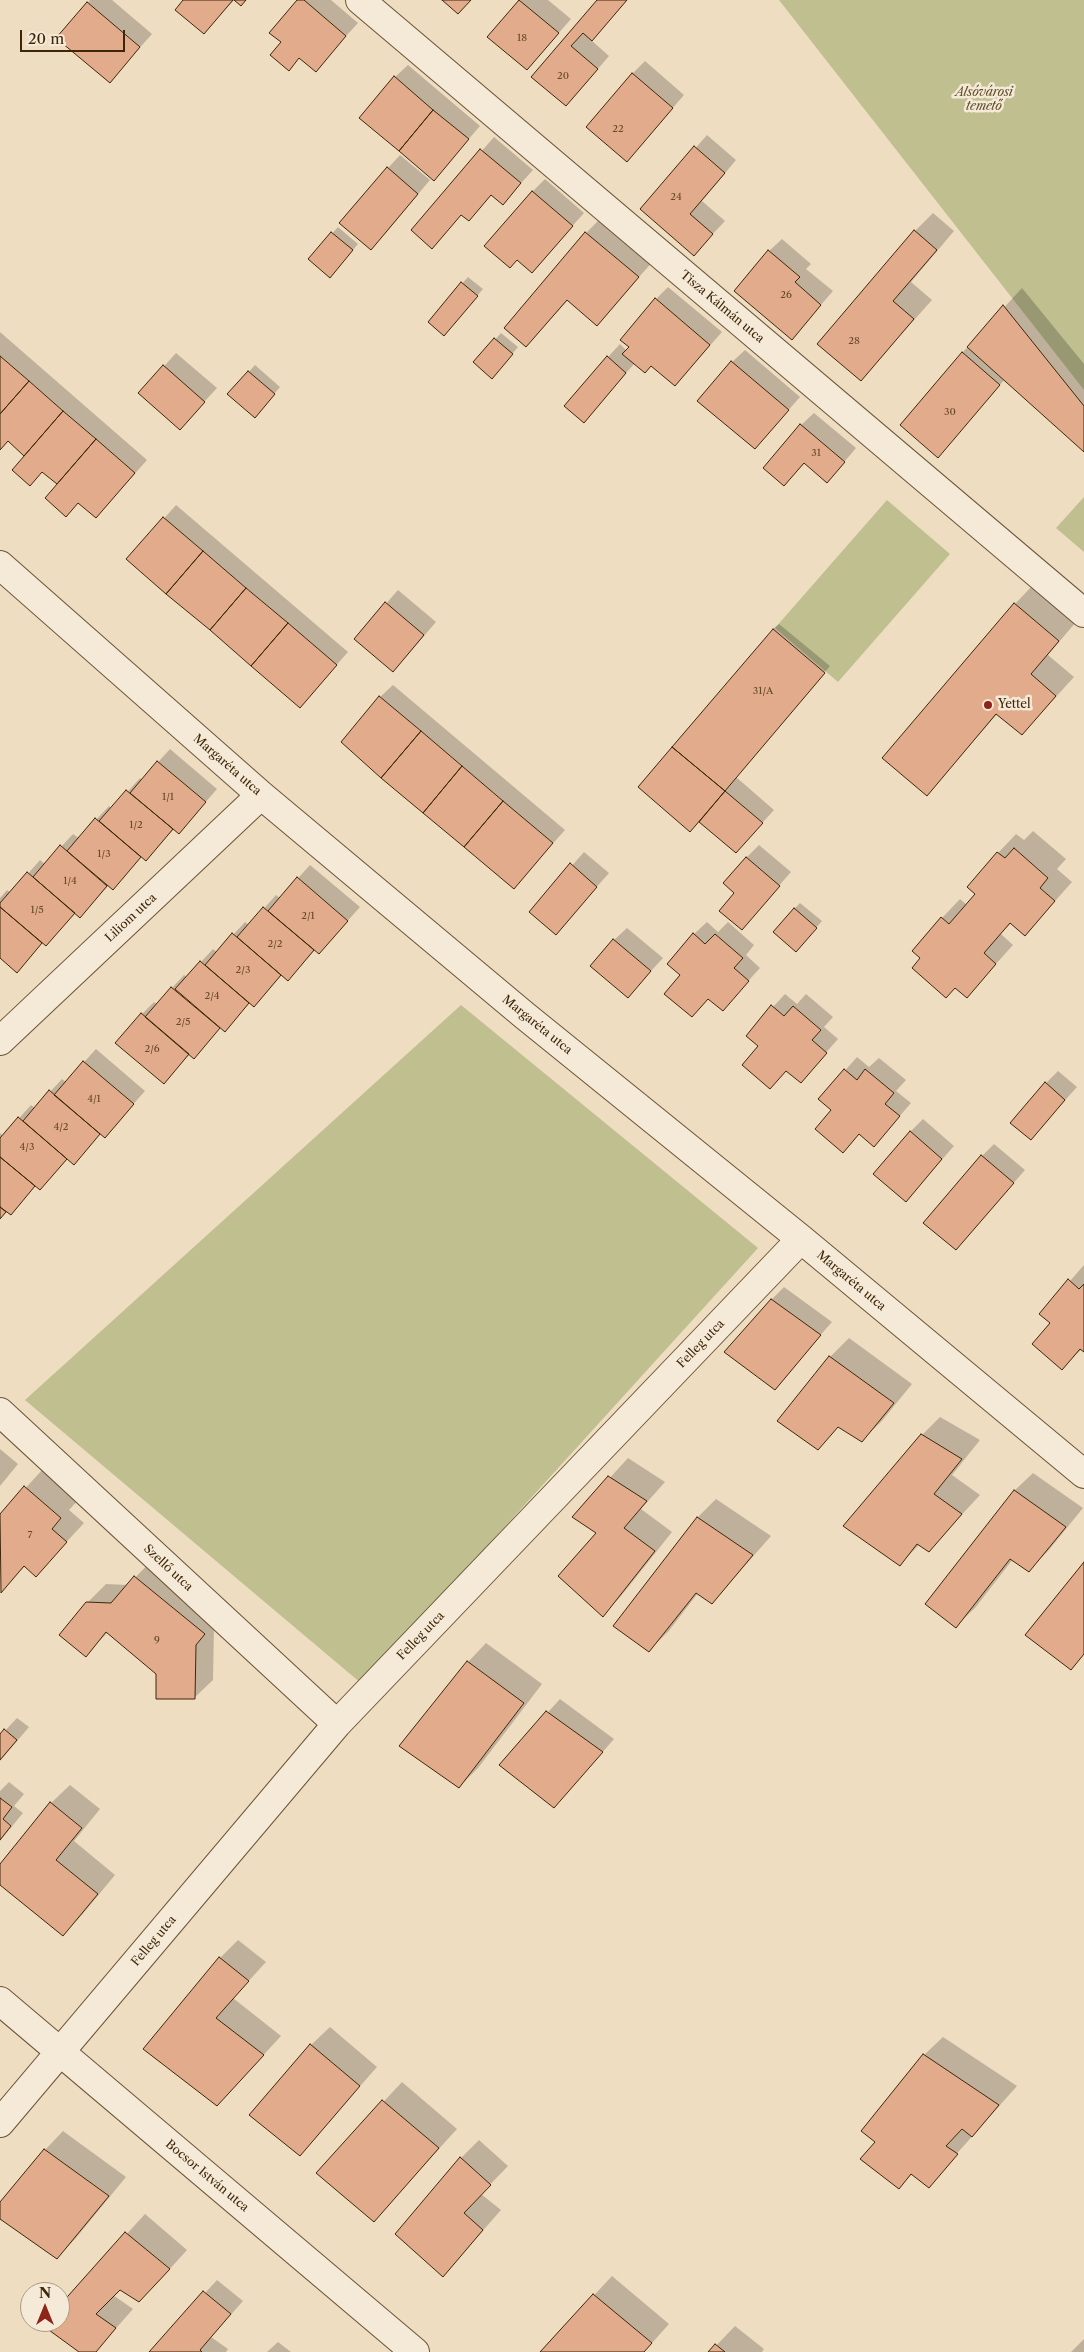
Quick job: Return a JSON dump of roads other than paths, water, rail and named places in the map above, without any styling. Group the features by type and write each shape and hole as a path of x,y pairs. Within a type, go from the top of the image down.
{"street":[{"name":"Tisza Kálmán utca","path":"360,0 1084,613"},
{"name":"Margaréta utca","path":"0,565 261,795 524,1015 801,1239 1084,1474"},
{"name":"Liliom utca","path":"0,1041 261,795"},
{"name":"Felleg utca","path":"0,2123 337,1724 801,1239"},
{"name":"Szellő utca","path":"0,1412 337,1724"},
{"name":"Bocsor István utca","path":"0,2001 415,2352"}],"place":[{"name":"Yettel","path":"988,705"}],"park label":[{"name":"Alsóvárosi temető","path":"984,100"}]}
